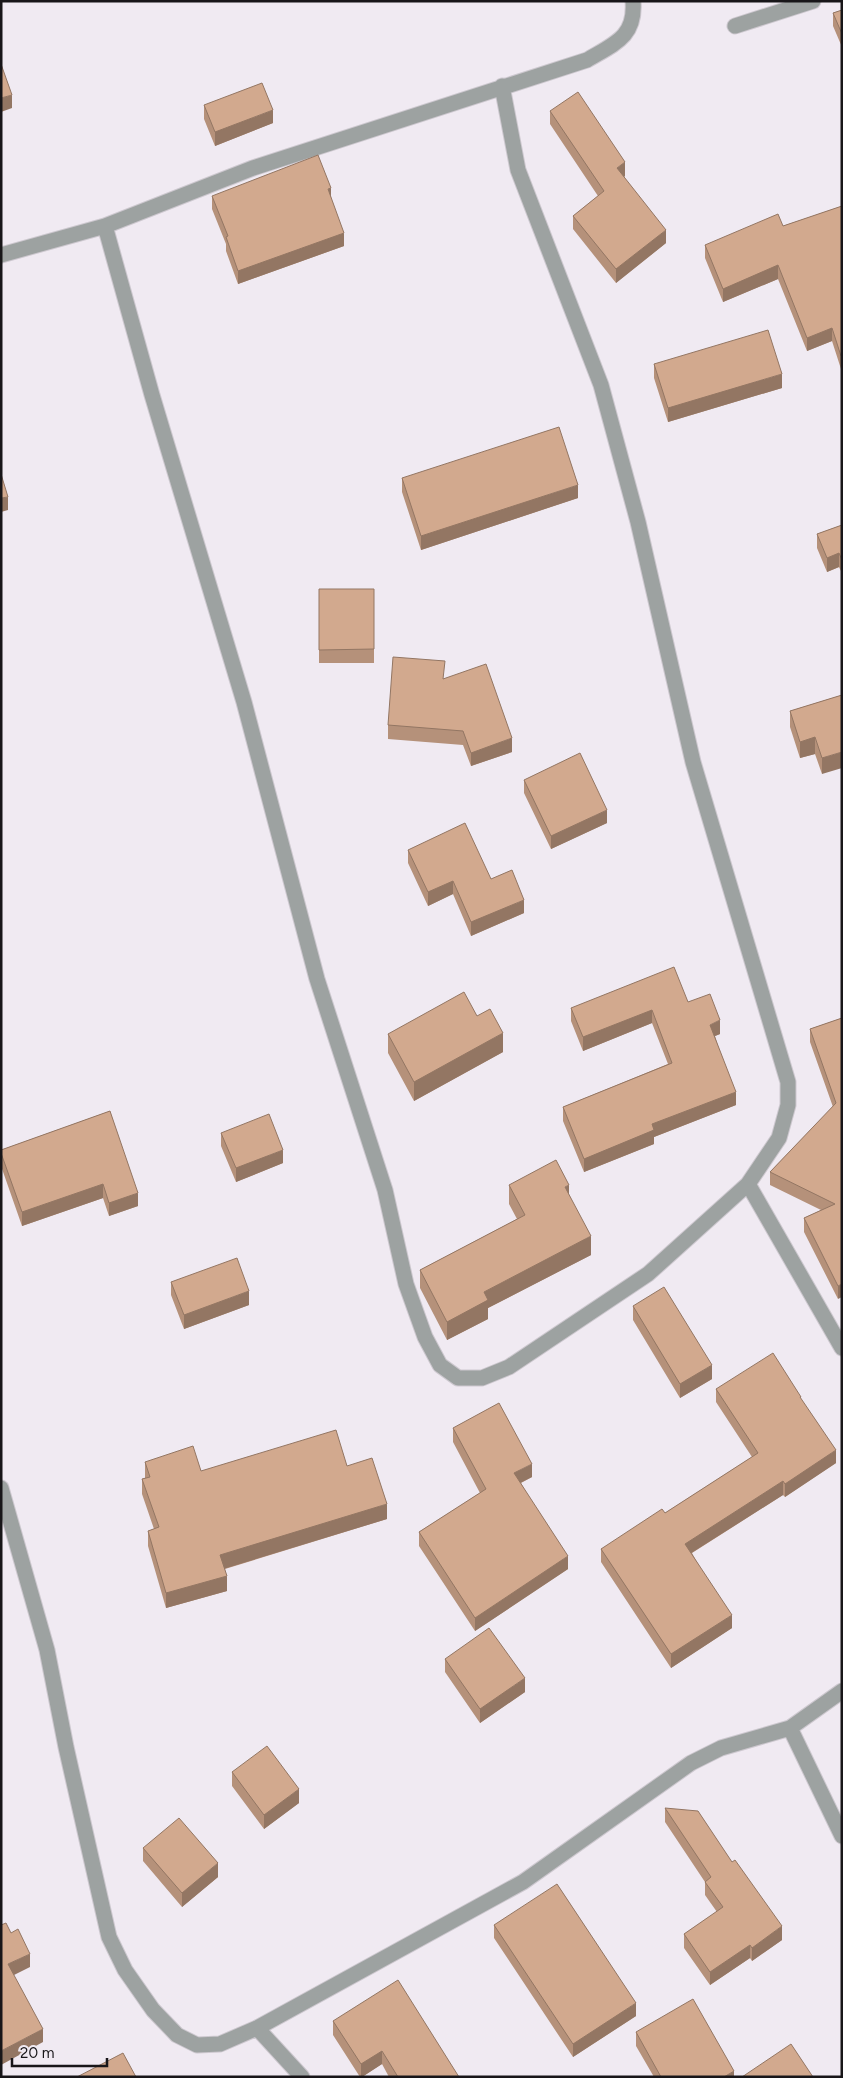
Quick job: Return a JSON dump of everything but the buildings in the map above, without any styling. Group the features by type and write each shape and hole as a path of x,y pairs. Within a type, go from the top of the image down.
{"street":[{"path":"1,255 105,226 253,168 587,60 622,39 634,17 633,1"},
{"path":"735,26 813,1"},
{"path":"105,226 152,396 244,702 317,979 385,1190 406,1284 425,1337 440,1365 458,1378 482,1378 509,1367 648,1274 748,1184 779,1138 788,1105 788,1082 693,762 638,522 601,386 518,170 502,86"},
{"path":"748,1184 842,1348"},
{"path":"1,1488 46,1650 109,1937 125,1970 153,2010 177,2035 197,2045 220,2044 257,2028 523,1882 691,1762 721,1748 790,1728 842,1691"},
{"path":"790,1728 842,1836"},
{"path":"257,2028 302,2077"}]}
